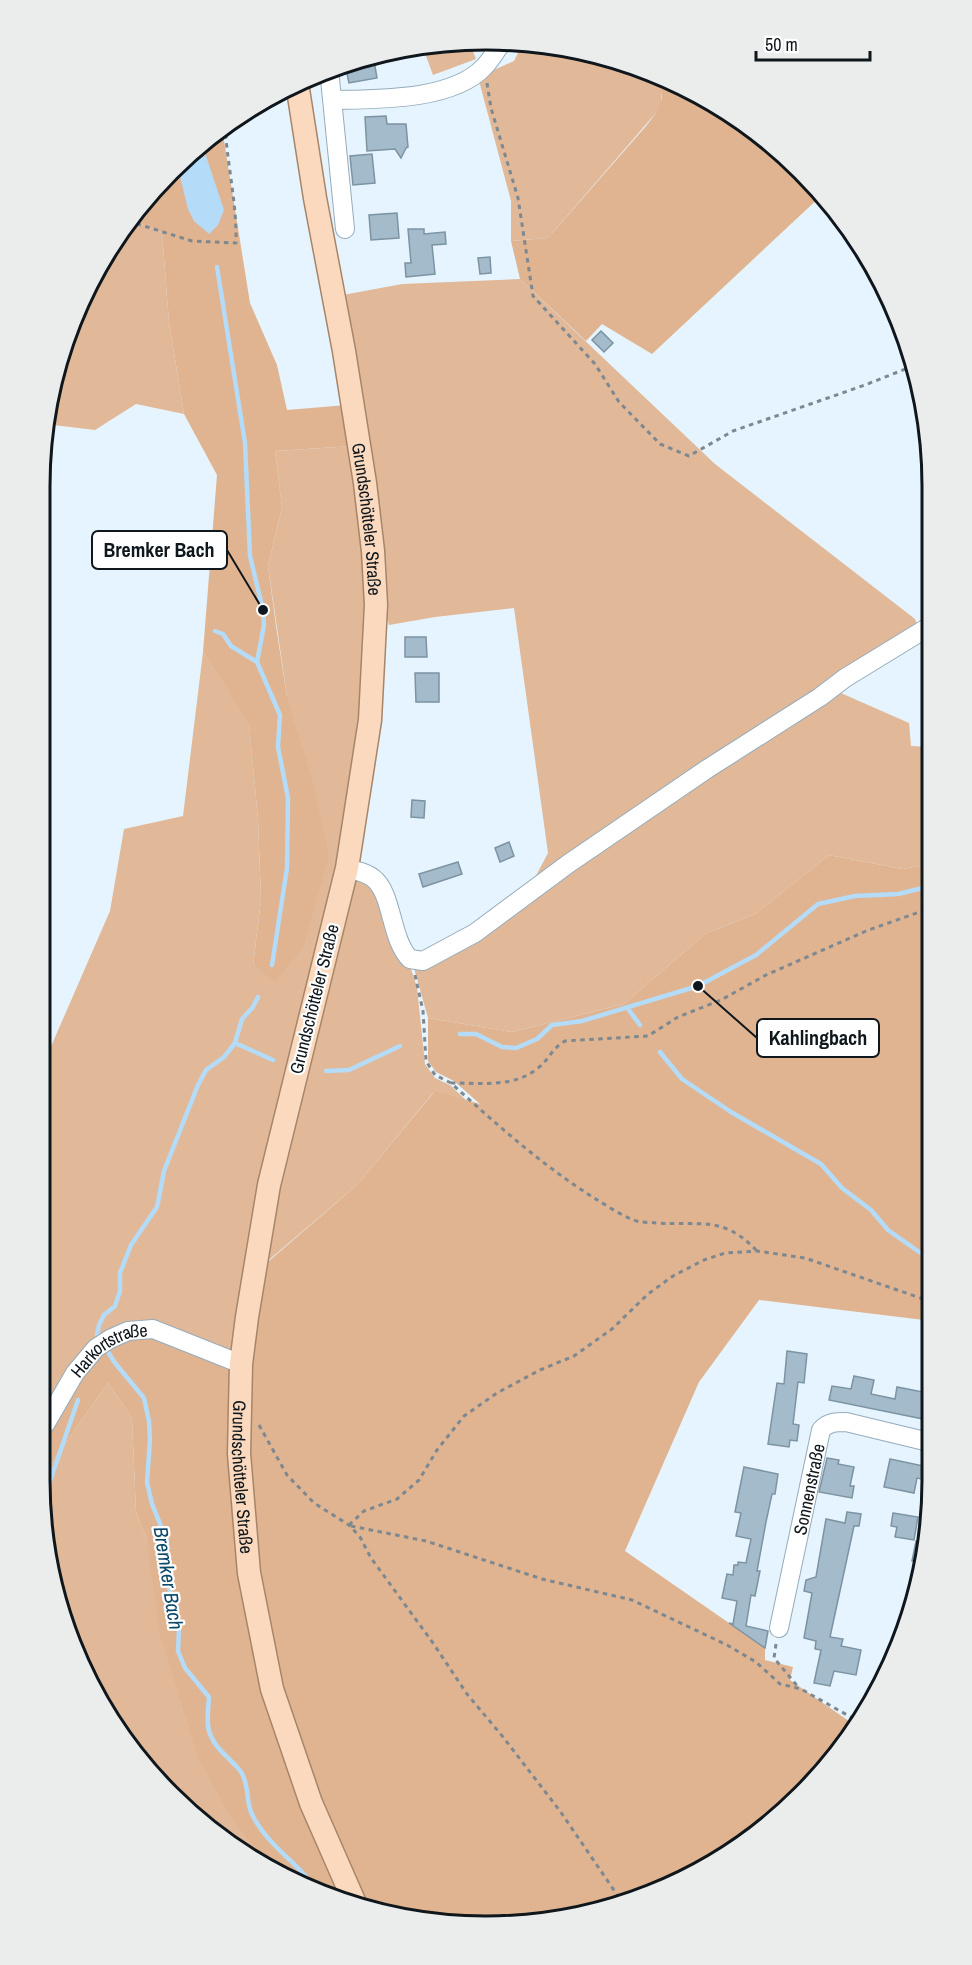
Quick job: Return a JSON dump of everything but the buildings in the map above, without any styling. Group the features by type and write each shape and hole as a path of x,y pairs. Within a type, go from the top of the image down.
{"main road":[{"name":"Grundschötteler Straße","path":"298,92 365,483 373,551 376,605 370,720 347,868 270,1185 247,1317 241,1364 239,1454 249,1573 272,1689 311,1803 351,1894"}],"street":[{"path":"333,100 383,99 450,87 475,75 485,67 497,50"},
{"path":"330,79 345,229"},
{"path":"347,868 366,873 380,884 401,948 410,959 423,961 475,933 568,864 707,769 820,697 845,678 922,632"},
{"name":"Harkortstraße","path":"50,1416 75,1373 103,1343 128,1331 153,1329 241,1364"},
{"name":"Sonnenstraße","path":"779,1628 821,1430 833,1422 846,1422 922,1440"}],"path":[{"path":"485,67 491,108 518,198 533,296 595,364 619,402 660,444 688,456 733,430 907,369"},
{"path":"137,224 192,241 236,243 237,218 225,136"},
{"path":"451,1083 507,1083 538,1068 556,1046 565,1041 648,1036 678,1017 721,1000 766,975 866,931 922,911"},
{"path":"410,959 423,1011 426,1061 435,1075 451,1083 541,1161 610,1208 635,1221 672,1224 699,1222 727,1228 745,1238 757,1251"},
{"path":"349,1525 364,1511 397,1499 420,1480 437,1450 464,1416 498,1393 540,1370 574,1356 612,1329 648,1294 673,1276 704,1260 725,1253 757,1251 805,1258 922,1299"},
{"path":"254,1416 287,1475 314,1503 349,1525 360,1537 371,1558 467,1694 560,1811 617,1895"},
{"path":"349,1525 426,1541 542,1579 632,1600 727,1645 756,1662 780,1684 801,1689 852,1718"},
{"path":"779,1628 774,1658 801,1689"}],"shaded area":[{"path":"472,50 476,59 433,75 425,54"},
{"path":"519,50 571,58 626,73 661,88 661,107 548,238 511,241 511,201 478,77 514,61"},
{"path":"660,86 729,123 774,158 816,201 652,354 602,324 586,341 520,279 511,241 548,238 646,126 659,107"},
{"path":"224,137 250,303 277,365 287,410 347,405 352,446 275,451 282,507 268,566 276,626 287,697 314,786 329,856 303,948 275,982 253,965 261,900 258,819 249,724 203,652 217,475 184,414 169,322 162,233 138,223 177,177"},
{"path":"138,223 162,233 169,322 184,414 136,404 95,430 54,425 58,401 64,373 83,319 108,268"},
{"path":"520,279 715,464 915,619 918,628 530,887 548,853 514,608 389,625 383,607 343,295 402,284"},
{"path":"352,446 365,483 370,720 241,1364 179,1338 50,1418 50,1049 110,911 124,829 183,816 203,652 249,723 258,819 261,900 253,965 275,981 287,697 268,566 282,507 275,451"},
{"path":"834,690 909,723 911,746 922,747 922,866 903,869 829,855 755,914 705,934 624,1004 512,1032 428,1018 412,961 417,963"},
{"path":"829,855 903,869 922,866 922,1320 759,1300 699,1382 625,1551 765,1648 765,1660 793,1667 790,1680 849,1721 795,1788 729,1842 653,1882 599,1901 515,1915 457,1915 373,1901 293,1870 255,1848 231,1818 198,1757 160,1635 146,1537 136,1512 132,1418 108,1383 54,1459 50,1470 50,1404 65,1375 128,1331 241,1364 255,1273 357,1185 435,1091 480,1104 454,1081 436,1072 428,1061 428,1018 512,1032 624,1004 705,934 755,914"},
{"path":"352,873 365,876 408,960 417,987 425,1064 435,1078 450,1085 467,1101 433,1093 357,1185 263,1265 277,1187"},
{"path":"108,1383 132,1418 136,1512 146,1537 152,1565 255,1848 260,1852 220,1825 177,1788 140,1745 108,1697 83,1646 64,1592 50,1508 50,1470 54,1459"}],"water":[{"path":"205,152 224,210 218,225 209,234 194,221 188,209 180,175"}],"waterway":[{"name":"Bremker Bach","path":"217,267 245,443 250,556 263,610 264,625 257,662 280,715 278,747 288,798 287,868 272,965"},
{"path":"215,631 223,634 231,646 257,662"},
{"path":"460,1034 476,1034 502,1047 516,1048 537,1039 552,1025 582,1021 698,986 756,955 818,904 855,896 898,894 922,888"},
{"name":"Bremker Bach","path":"100,1340 97,1335 99,1325 104,1315 115,1306 120,1291 120,1273 131,1245 157,1207 164,1171 198,1085 206,1070 224,1057 235,1043 242,1019 253,1007 258,997"},
{"path":"628,1009 640,1025"},
{"path":"235,1043 273,1060"},
{"path":"326,1071 349,1070 400,1046"},
{"path":"660,1052 682,1079 731,1112 821,1164 842,1188 871,1210 888,1230 922,1254"},
{"name":"Bremker Bach","path":"105,1347 144,1398 150,1440 147,1482 152,1504 167,1541 166,1575 179,1628 178,1651 185,1668 209,1697 208,1728 210,1735 218,1748 244,1777 249,1807 257,1823 304,1875"},
{"path":"50,1481 78,1400"}],"place":[{"name":"Bremker Bach","path":"263,610"},
{"name":"Kahlingbach","path":"698,986"}]}
